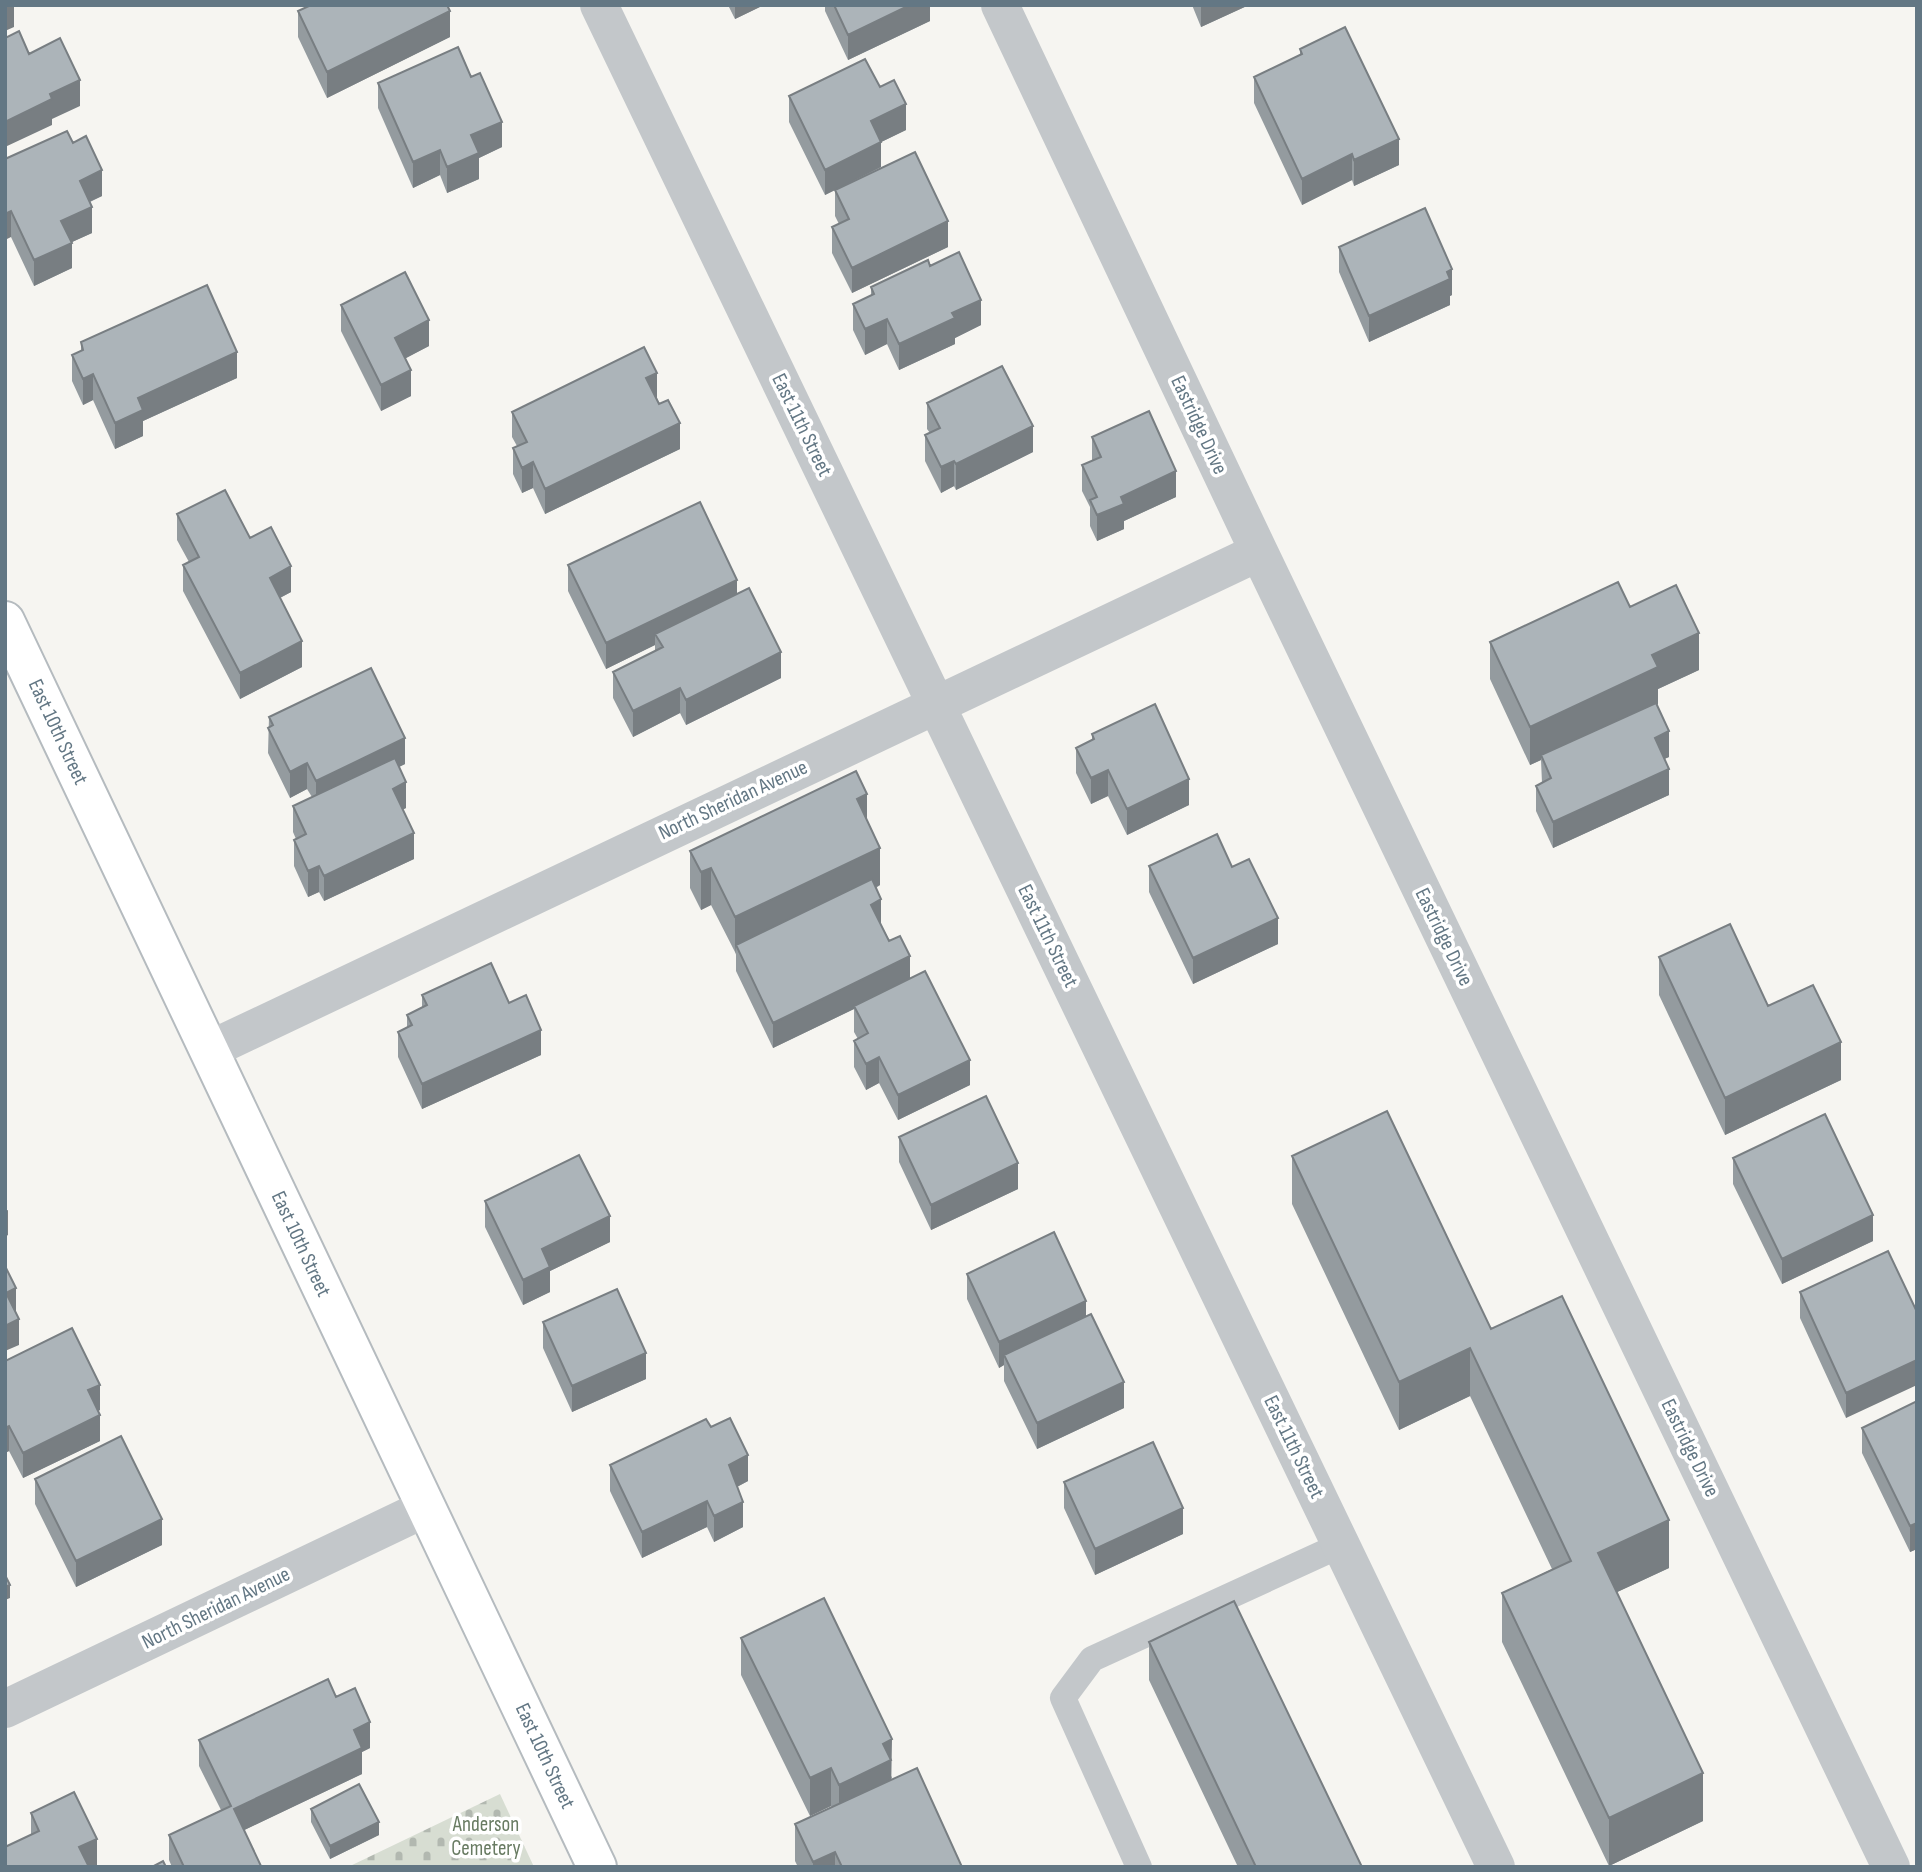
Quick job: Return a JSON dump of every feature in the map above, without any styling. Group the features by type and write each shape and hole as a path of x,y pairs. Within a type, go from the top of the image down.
{"main road":[{"name":"East 10th Street","path":"5,621 597,1867"}],"street":[{"name":"East 11th Street","path":"599,5 1496,1867"},
{"name":"Eastridge Drive","path":"1000,5 1259,552 1891,1867"},
{"name":"North Sheridan Avenue","path":"209,1050 1259,552"},
{"name":"North Sheridan Avenue","path":"5,1709 426,1508"}],"lane":[{"path":"1139,1867 1063,1698 1092,1659 1341,1545"}],"green space":[{"name":"Anderson Cemetery","path":"500,1794 534,1867 348,1867"}],"building":[{"path":"311,5 447,5 450,11 327,72 298,11"},
{"path":"834,5 910,5 848,35"},
{"path":"1345,27 1399,139 1354,160 1352,154 1302,179 1254,77 1302,54 1300,49"},
{"path":"19,31 29,54 60,38 80,80 50,94 52,99 5,122 5,38"},
{"path":"458,47 471,77 480,73 502,122 471,135 479,153 447,167 440,150 413,162 378,83"},
{"path":"865,59 880,87 894,80 906,104 871,121 881,142 825,170 789,96"},
{"path":"67,131 73,143 86,136 102,170 80,181 92,207 61,221 72,243 34,260 11,211 5,214 5,159"},
{"path":"915,152 948,221 852,268 832,227 849,219 835,190"},
{"path":"1425,208 1452,269 1447,272 1450,279 1369,316 1339,247"},
{"path":"959,252 981,300 952,313 955,318 899,344 887,319 865,329 853,304 874,294 871,287 928,260 930,266"},
{"path":"405,272 429,320 395,338 411,370 381,385 341,305"},
{"path":"207,285 237,352 138,398 143,410 115,423 93,374 83,379 72,355 83,350 81,342"},
{"path":"644,347 657,373 646,378 659,404 668,400 680,423 545,489 533,462 522,468 513,448 527,442 512,412"},
{"path":"1002,366 1033,426 956,464 954,461 941,467 925,435 940,428 927,403"},
{"path":"1149,411 1176,471 1121,497 1124,504 1097,515 1090,500 1097,497 1082,465 1101,457 1092,437"},
{"path":"225,490 250,538 271,527 291,566 270,578 302,641 240,673 183,565 199,557 177,514"},
{"path":"700,502 737,580 606,643 568,565"},
{"path":"1618,582 1630,607 1676,585 1699,633 1652,655 1658,667 1530,727 1490,642"},
{"path":"749,588 781,652 686,700 680,688 633,711 613,672 663,647 655,634"},
{"path":"371,668 405,738 316,781 307,763 290,772 268,728 273,725 269,717"},
{"path":"1656,703 1669,731 1655,738 1669,769 1553,822 1536,786 1551,778 1541,755"},
{"path":"1155,704 1189,779 1127,809 1108,770 1091,778 1076,748 1094,739 1092,734"},
{"path":"395,758 406,782 393,789 414,833 324,876 319,866 308,871 294,840 306,834 293,806"},
{"path":"856,771 867,794 857,799 880,848 735,917 711,868 701,872 690,851"},
{"path":"1217,834 1232,867 1249,859 1278,918 1193,958 1149,866"},
{"path":"872,879 881,899 871,905 889,941 900,936 910,956 773,1023 736,945"},
{"path":"1730,924 1768,1006 1813,985 1841,1042 1725,1098 1659,957"},
{"path":"491,963 509,1003 526,995 541,1030 422,1084 398,1032 412,1025 407,1015 427,1005 422,995"},
{"path":"925,971 970,1060 898,1095 879,1057 866,1064 854,1041 868,1033 854,1006"},
{"path":"986,1096 1018,1163 931,1205 899,1137"},
{"path":"1387,1111 1491,1329 1562,1296 1669,1520 1598,1553 1703,1773 1609,1818 1502,1593 1571,1561 1470,1348 1399,1382 1292,1156"},
{"path":"1825,1114 1873,1215 1782,1259 1733,1158"},
{"path":"579,1155 610,1216 542,1249 550,1267 523,1280 485,1201"},
{"path":"1054,1232 1086,1301 999,1342 967,1274"},
{"path":"1888,1251 1917,1312 1917,1360 1846,1393 1800,1292"},
{"path":"5,1266 16,1288 6,1293 19,1319 5,1326"},
{"path":"617,1289 646,1353 572,1386 543,1322"},
{"path":"1091,1314 1124,1382 1037,1423 1004,1355"},
{"path":"72,1328 100,1385 88,1390 100,1415 23,1453 9,1426 5,1428 5,1361"},
{"path":"1917,1401 1917,1523 1910,1526 1862,1428"},
{"path":"730,1418 748,1455 729,1465 743,1502 714,1516 707,1501 642,1532 610,1465 706,1419 711,1427"},
{"path":"121,1436 162,1519 76,1561 35,1479"},
{"path":"1153,1442 1183,1508 1095,1549 1064,1482"},
{"path":"824,1598 892,1739 883,1744 891,1760 839,1785 831,1768 810,1778 741,1638"},
{"path":"1234,1601 1362,1867 1256,1867 1149,1642"},
{"path":"328,1679 336,1697 355,1688 370,1722 354,1730 362,1748 234,1809 261,1866 184,1867 169,1835 231,1806 199,1740"},
{"path":"917,1768 962,1867 842,1867 835,1852 813,1862 795,1824"},
{"path":"359,1784 379,1822 330,1846 311,1809"},
{"path":"74,1792 97,1839 79,1847 89,1867 5,1867 5,1847 39,1831 31,1813"},
{"path":"163,1861 166,1867 152,1867"}]}
